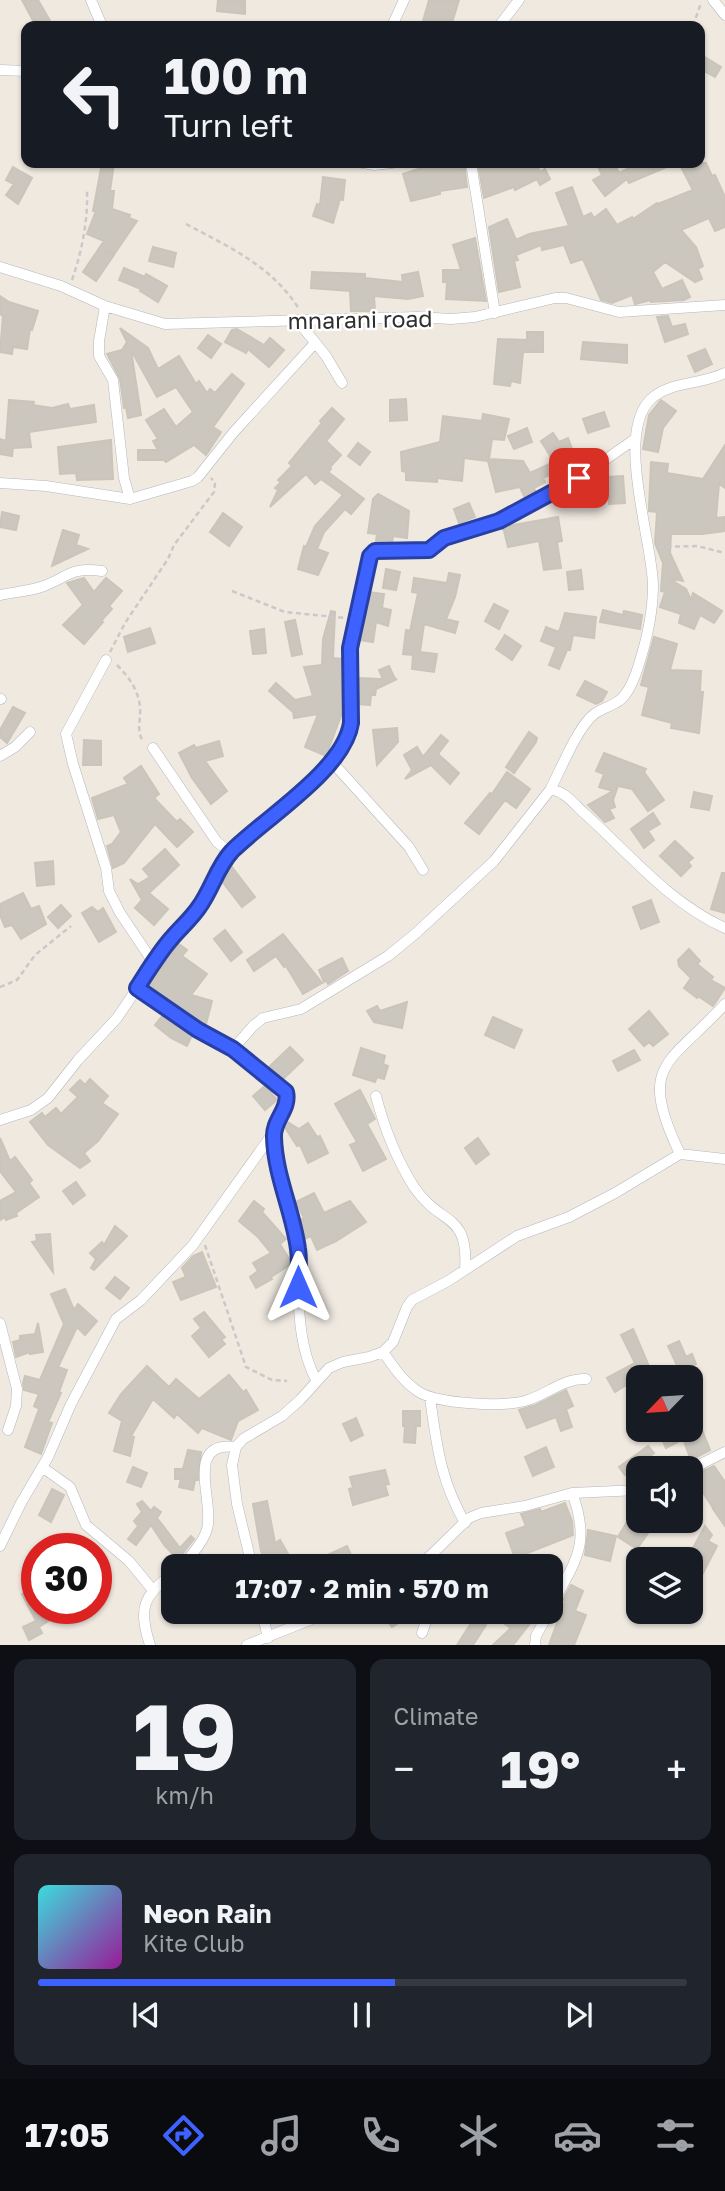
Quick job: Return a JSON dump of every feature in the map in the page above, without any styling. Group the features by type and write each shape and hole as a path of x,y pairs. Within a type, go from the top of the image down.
{"street":[{"path":"91,0 100,21"},
{"path":"394,21 404,0"},
{"path":"503,21 519,0"},
{"path":"713,0 725,15"},
{"path":"0,70 21,72"},
{"path":"472,168 495,313"},
{"name":"mnarani road","path":"0,267 32,275 105,306 165,324 418,317 451,319 495,313 555,298 566,298 618,312 725,305"},
{"path":"105,306 98,348 102,363 113,380 124,478 130,499"},
{"path":"301,321 342,383"},
{"path":"0,483 46,486 130,499 192,481 203,472 233,433 315,343"},
{"path":"233,1049 263,1018 301,1009 387,956 415,934 494,861 550,790 583,726 592,715 621,699 639,667 647,633 653,584 640,499 635,439 637,422 641,411 658,393 668,388 707,381 725,373"},
{"path":"0,1119 30,1110 48,1098 117,1017 153,962 200,906 218,870 231,853 332,762 342,749 349,734 350,648 366,562 372,553 424,551 450,536 499,521 579,478 635,439"},
{"path":"0,595 43,587 80,569 102,572"},
{"path":"106,660 66,734 106,868 109,891 120,913 153,962"},
{"path":"0,756 15,747 30,732"},
{"path":"153,748 217,842 231,853"},
{"path":"332,762 409,847 424,870"},
{"path":"550,790 560,792 636,864 690,910 725,928"},
{"path":"0,1546 116,1319 141,1300 201,1235 273,1133 287,1103 286,1092 233,1049 198,1030 137,988"},
{"path":"680,1154 662,1108 660,1073 673,1055 725,1004"},
{"path":"376,1096 408,1176 424,1201 455,1223 463,1234 467,1248 465,1270"},
{"path":"273,1133 281,1185 299,1250 299,1313 303,1345 307,1363 316,1380"},
{"path":"248,1554 234,1486 232,1465 236,1447 300,1401 329,1368 383,1352 393,1342 412,1300 517,1236 569,1217 680,1154 725,1159"},
{"path":"0,1324 17,1389 16,1406 8,1430"},
{"path":"383,1352 405,1381 430,1398 481,1402 524,1401 564,1383 586,1379"},
{"path":"430,1398 439,1462 451,1499 465,1523"},
{"path":"192,1554 207,1531 209,1515 204,1464 209,1453 219,1447 236,1447"},
{"path":"703,1464 723,1457"},
{"path":"42,1467 70,1487 86,1525 129,1561 152,1589"},
{"path":"439,1554 469,1518 492,1510 525,1506 572,1493 626,1491"},
{"path":"563,1587 580,1550 582,1531 572,1493"},
{"path":"150,1645 144,1625 144,1608 152,1589 161,1582"},
{"path":"265,1624 268,1638"},
{"path":"247,1645 301,1624"},
{"path":"422,1633 425,1624"},
{"path":"535,1645 542,1624"}],"path":[{"path":"695,21 702,0"},
{"path":"69,290 79,258 86,220 87,190"},
{"path":"186,224 270,273 292,298 301,321"},
{"path":"153,748 144,743 140,736 139,697 133,684 117,665 106,660 174,545 214,492 215,483 203,472"},
{"path":"648,548 696,546 725,553"},
{"path":"232,592 285,612 316,617 356,618"},
{"path":"0,987 17,980 35,955 71,926"},
{"path":"201,1235 246,1367 272,1380 287,1381"}],"building":[{"path":"22,0 38,0 50,21 33,21"},
{"path":"218,0 245,0 245,14 217,11"},
{"path":"429,0 459,0 453,21 423,21"},
{"path":"705,57 721,67 715,77 705,72"},
{"path":"706,163 725,197 725,227 715,231 709,218 681,230 696,247 703,266 698,269 702,279 695,282 665,262 653,272 662,289 682,280 690,297 684,300 651,300 635,304 632,295 612,303 601,300 583,259 571,263 564,245 542,250 541,245 516,255 518,260 514,261 520,287 499,292 489,227 507,219 516,240 529,234 569,226 556,193 572,187 583,217 591,213 594,218 606,209 617,225 632,217 633,219 657,203 693,190 682,168 705,168"},
{"path":"13,167 32,178 18,204 6,195 14,184 6,180"},
{"path":"101,168 113,168 110,191 114,191 112,209 130,215 129,218 137,221 115,253 106,251 114,255 96,281 83,272 104,241 87,234 96,211 93,211"},
{"path":"422,168 465,168 467,187 440,191 440,194 411,201 403,174"},
{"path":"479,168 538,168 540,172 545,169 550,179 540,185 537,179 515,190 514,187 484,198"},
{"path":"598,168 616,168 619,173 630,168 664,168 629,183 627,179 605,196 593,180 602,175"},
{"path":"323,177 345,180 343,200 340,199 333,223 313,216 317,204 320,205"},
{"path":"475,238 486,301 446,299 447,282 443,282 443,270 461,270 453,245"},
{"path":"153,247 176,253 173,267 149,261"},
{"path":"124,268 145,277 146,274 167,286 158,302 140,291 141,289 119,280"},
{"path":"312,272 365,274 365,278 403,282 402,275 418,272 423,296 408,299 374,296 375,311 351,311 350,291 311,288"},
{"path":"0,296 9,302 38,311 32,330 30,329 27,349 13,347 12,354 0,352 3,316 0,314"},
{"path":"668,316 672,327 685,324 688,334 665,342 657,317"},
{"path":"120,328 148,348 158,369 179,356 196,384 199,381 207,393 210,389 215,393 232,374 244,384 213,427 221,432 206,455 194,445 166,462 138,460 138,450 158,450 153,441 158,439 146,420 164,409 176,427 193,412 176,387 157,397 131,350 141,415 128,418 120,379 107,354 122,350 127,342"},
{"path":"237,329 264,345 270,338 284,350 269,367 248,349 246,353 225,342 232,330"},
{"path":"527,332 543,332 543,352 523,352 520,383 511,381 510,386 494,384 498,339 527,340"},
{"path":"208,335 221,344 211,358 198,348"},
{"path":"583,342 627,345 627,363 581,359"},
{"path":"705,349 712,364 695,372 688,356"},
{"path":"406,399 407,420 390,421 390,400"},
{"path":"9,400 34,402 33,405 52,408 68,404 70,409 94,405 96,422 29,432 31,447 13,448 12,456 0,454 0,439 6,441"},
{"path":"661,400 676,411 663,428 658,452 643,449 649,415"},
{"path":"332,408 344,419 326,441 341,455 328,472 364,499 351,514 345,509 324,532 317,549 328,553 318,575 298,569 304,546 306,547 315,526 343,495 321,479 315,484 306,474 270,507 278,490 275,488 281,482 278,480 292,466 289,463"},
{"path":"604,412 609,426 588,433 583,419"},
{"path":"483,414 509,419 504,440 492,439 489,459 523,461 530,473 554,462 541,441 553,433 559,442 568,438 577,462 543,478 545,482 534,488 536,492 525,498 520,487 496,492 488,461 464,458 462,481 437,478 437,482 406,480 406,472 402,471 401,452 440,442 443,416 482,421"},
{"path":"527,428 532,442 514,449 508,436"},
{"path":"111,440 113,479 77,480 76,473 60,474 58,447"},
{"path":"358,443 370,452 360,465 348,456"},
{"path":"725,445 725,488 719,484 716,518 725,517 725,531 671,534 670,553 683,581 668,578 686,589 691,600 693,593 722,611 714,623 700,615 694,629 679,623 681,614 660,607 665,592 661,591 663,563 655,543 657,512 649,511 651,462 668,464 667,473 703,479"},
{"path":"623,476 625,503 609,504 607,477"},
{"path":"378,494 409,511 407,538 393,536 392,543 376,541 377,534 368,533 373,499"},
{"path":"469,503 475,517 459,523 454,509"},
{"path":"2,512 19,516 16,530 0,527"},
{"path":"223,513 242,527 229,546 210,532"},
{"path":"558,517 562,541 557,542 561,568 544,570 539,541 508,547 503,527"},
{"path":"63,530 79,535 76,545 88,549 52,566"},
{"path":"386,569 400,572 396,590 383,588"},
{"path":"581,570 583,589 569,590 567,572"},
{"path":"449,573 460,575 446,619 458,622 455,633 424,624 420,652 437,654 434,672 412,669 413,655 403,654 406,630 410,631 418,593 412,592 414,578 447,583"},
{"path":"84,578 94,592 106,578 122,591 109,606 112,609 101,621 103,622 84,644 63,625 83,605 67,583"},
{"path":"368,592 384,594 382,608 391,610 388,626 376,622 373,642 359,640 370,604 366,603"},
{"path":"494,604 508,611 499,629 485,621"},
{"path":"603,610 623,615 624,611 642,615 640,629 600,622"},
{"path":"331,611 335,612 333,658 343,659 343,710 326,756 305,747 318,714 294,718 293,712 269,691 276,683 295,700 313,696 304,667 322,665 323,639"},
{"path":"565,613 596,617 594,638 573,635 570,650 567,650 559,669 549,665 556,647 541,641 546,627 559,632"},
{"path":"295,620 302,654 292,656 285,622"},
{"path":"150,628 155,643 128,652 124,637"},
{"path":"264,629 266,653 253,654 250,631"},
{"path":"505,635 521,646 512,660 496,649"},
{"path":"654,637 677,644 670,670 701,671 700,692 703,692 699,733 671,728 672,723 642,715 649,687 641,685"},
{"path":"389,666 397,679 376,689 375,695 371,695 370,705 358,704 358,678 383,679 379,670"},
{"path":"585,681 607,692 602,701 596,704 577,695"},
{"path":"13,707 25,713 7,743 0,737 0,730"},
{"path":"397,728 398,742 377,765 373,730"},
{"path":"529,732 537,738 536,742 514,773 506,767"},
{"path":"441,735 448,741 438,754 459,773 450,784 431,765 405,779 412,770 404,755 417,747 423,757"},
{"path":"84,740 101,741 101,765 83,765"},
{"path":"219,741 223,756 205,761 227,791 211,804 192,778 179,753 194,745 196,748"},
{"path":"604,753 646,769 644,772 664,800 648,811 632,789 618,786 613,800 615,807 609,809 614,818 605,822 588,805 613,791 599,787 604,774 596,771"},
{"path":"141,766 159,794 154,798 177,822 180,819 193,832 177,847 155,824 124,863 113,868 107,846 112,844 121,832 114,815 98,819 92,798 128,784 124,778"},
{"path":"507,772 530,789 516,808 505,800 479,834 465,823 490,793 492,794"},
{"path":"694,792 712,796 709,810 691,807"},
{"path":"653,813 660,824 648,831 654,840 644,848 631,829"},
{"path":"675,841 693,858 688,862 691,866 681,876 660,856"},
{"path":"165,849 179,865 149,893 168,909 154,925 135,908 142,900 130,879 138,884 150,877 143,869"},
{"path":"53,861 54,884 37,886 35,863"},
{"path":"232,867 255,897 242,907 221,880"},
{"path":"722,873 725,873 725,913 711,909"},
{"path":"23,893 31,909 39,906 46,924 21,939 12,925 5,927 0,915 0,904"},
{"path":"651,900 659,922 641,929 633,907"},
{"path":"61,905 71,916 58,928 48,917"},
{"path":"92,907 98,912 103,908 116,932 99,942 82,913"},
{"path":"225,930 242,952 231,961 214,939"},
{"path":"283,934 322,983 303,994 286,966 284,967 276,956 254,971 247,960"},
{"path":"179,944 187,950 182,956 207,974 191,995 212,1001 206,1024 199,1022 147,986"},
{"path":"689,949 700,961 697,964 713,977 711,980 725,988 713,1006 684,988 691,978 679,966 678,960"},
{"path":"342,958 348,971 328,984 326,980 324,982 319,970"},
{"path":"407,1002 402,1028 374,1022 367,1011 377,1006 380,1011"},
{"path":"649,1011 668,1034 653,1046 649,1042 644,1046 629,1029"},
{"path":"163,1015 192,1035 187,1046 155,1025"},
{"path":"493,1017 522,1030 514,1048 485,1035"},
{"path":"290,1047 303,1060 283,1079 270,1066"},
{"path":"361,1048 385,1056 383,1064 388,1066 384,1079 377,1077 375,1082 353,1075"},
{"path":"634,1050 640,1060 618,1071 613,1061"},
{"path":"90,1079 108,1096 102,1103 118,1114 98,1141 84,1153 90,1161 80,1168 48,1145 30,1122 42,1113 45,1117 56,1108 61,1114 78,1097 70,1090 80,1080 85,1085"},
{"path":"265,1086 277,1100 265,1110 253,1096"},
{"path":"360,1090 375,1119 367,1124 386,1159 363,1171 350,1145 357,1142 335,1104"},
{"path":"286,1121 299,1129 308,1123 317,1137 320,1136 328,1153 308,1163 300,1145 297,1146 284,1126"},
{"path":"0,1138 10,1161 15,1157 32,1180 29,1183 39,1197 16,1213 17,1216 6,1220 5,1217 0,1220 0,1201 16,1192 0,1171"},
{"path":"478,1138 489,1154 476,1164 465,1148"},
{"path":"76,1182 85,1195 73,1204 63,1191"},
{"path":"314,1193 324,1213 350,1201 366,1222 317,1250 311,1236 304,1239 300,1220 304,1218 296,1202"},
{"path":"254,1201 264,1209 262,1212 286,1239 280,1244 291,1262 271,1277 272,1279 256,1288 250,1277 258,1271 253,1263 271,1253 258,1237 239,1221"},
{"path":"115,1226 127,1236 94,1270 91,1268 96,1259 90,1253 102,1242 104,1245"},
{"path":"50,1234 53,1272 32,1242 37,1241 36,1235"},
{"path":"202,1252 216,1287 181,1300 173,1282 186,1277 182,1268 193,1256"},
{"path":"115,1277 129,1288 120,1299 106,1288"},
{"path":"65,1289 74,1310 78,1304 97,1321 85,1335 77,1327 58,1367 67,1370 59,1392 61,1393 48,1422 52,1423 41,1454 25,1447 39,1409 34,1406 39,1394 24,1390 23,1383 25,1376 40,1380 64,1324 51,1294"},
{"path":"204,1312 225,1337 221,1340 225,1344 209,1357 192,1336 201,1328 194,1319"},
{"path":"38,1323 43,1352 30,1352 16,1357 13,1342 20,1340 20,1336 35,1334"},
{"path":"633,1329 649,1365 631,1365 635,1363 621,1335"},
{"path":"679,1341 686,1357 692,1354 696,1364 677,1365 668,1346"},
{"path":"147,1366 169,1387 176,1379 199,1399 229,1375 243,1392 246,1390 258,1410 238,1421 231,1440 202,1428 198,1433 177,1414 174,1418 153,1399 131,1436 134,1437 130,1456 114,1451 122,1421 109,1413 121,1394"},
{"path":"626,1368 626,1385 615,1392 607,1378"},
{"path":"566,1390 573,1406 566,1409 572,1427 561,1431 556,1417 527,1428 519,1410"},
{"path":"403,1411 420,1411 420,1426 416,1426 415,1443 404,1442"},
{"path":"356,1418 363,1435 351,1441 343,1424"},
{"path":"704,1435 710,1450 699,1456 689,1456 684,1442 704,1442"},
{"path":"663,1442 677,1442 666,1448"},
{"path":"648,1446 654,1453 650,1456 634,1456"},
{"path":"546,1447 554,1467 533,1476 525,1457"},
{"path":"188,1450 201,1452 198,1480 195,1480 193,1490 179,1487 181,1479 175,1479 175,1469 183,1469"},
{"path":"626,1462 626,1474 625,1475 619,1467"},
{"path":"714,1466 725,1482 725,1526 713,1509 715,1506 713,1508 703,1493 703,1471"},
{"path":"133,1467 147,1473 141,1487 127,1482"},
{"path":"385,1470 389,1484 385,1485 388,1495 353,1505 349,1489 353,1488 350,1477"},
{"path":"52,1489 64,1495 51,1522 39,1515"},
{"path":"142,1501 151,1511 154,1507 161,1512 157,1518 180,1548 191,1536 194,1539 182,1554 173,1554 151,1525 136,1545 128,1539 138,1526 134,1521 142,1512 137,1504"},
{"path":"267,1501 275,1543 280,1540 288,1554 263,1554 253,1504"},
{"path":"565,1503 572,1521 573,1535 525,1554 514,1554 506,1533 526,1526 521,1514 540,1509 541,1512"},
{"path":"626,1524 626,1533 648,1533 638,1547 618,1537"},
{"path":"705,1526 712,1535 708,1541 717,1546 703,1573 703,1547 694,1547"},
{"path":"588,1530 616,1536 610,1561 585,1555"},
{"path":"347,1546 351,1554 329,1554"},
{"path":"571,1585 583,1591 575,1611 586,1615 574,1645 549,1645 557,1624 563,1624 563,1600"},
{"path":"44,1624 39,1627 42,1633 29,1640 23,1627"},
{"path":"470,1624 486,1625 473,1645 457,1645"},
{"path":"505,1624 530,1624 513,1645 493,1645 511,1628"}],"route":[{"path":"298,1287 299,1250 281,1185 273,1133 287,1103 286,1092 233,1049 198,1030 137,988 171,938 200,906 218,870 231,852 310,783 342,749 351,723 350,648 366,562 370,556 375,551 429,550 444,538 499,521 579,478"}]}
